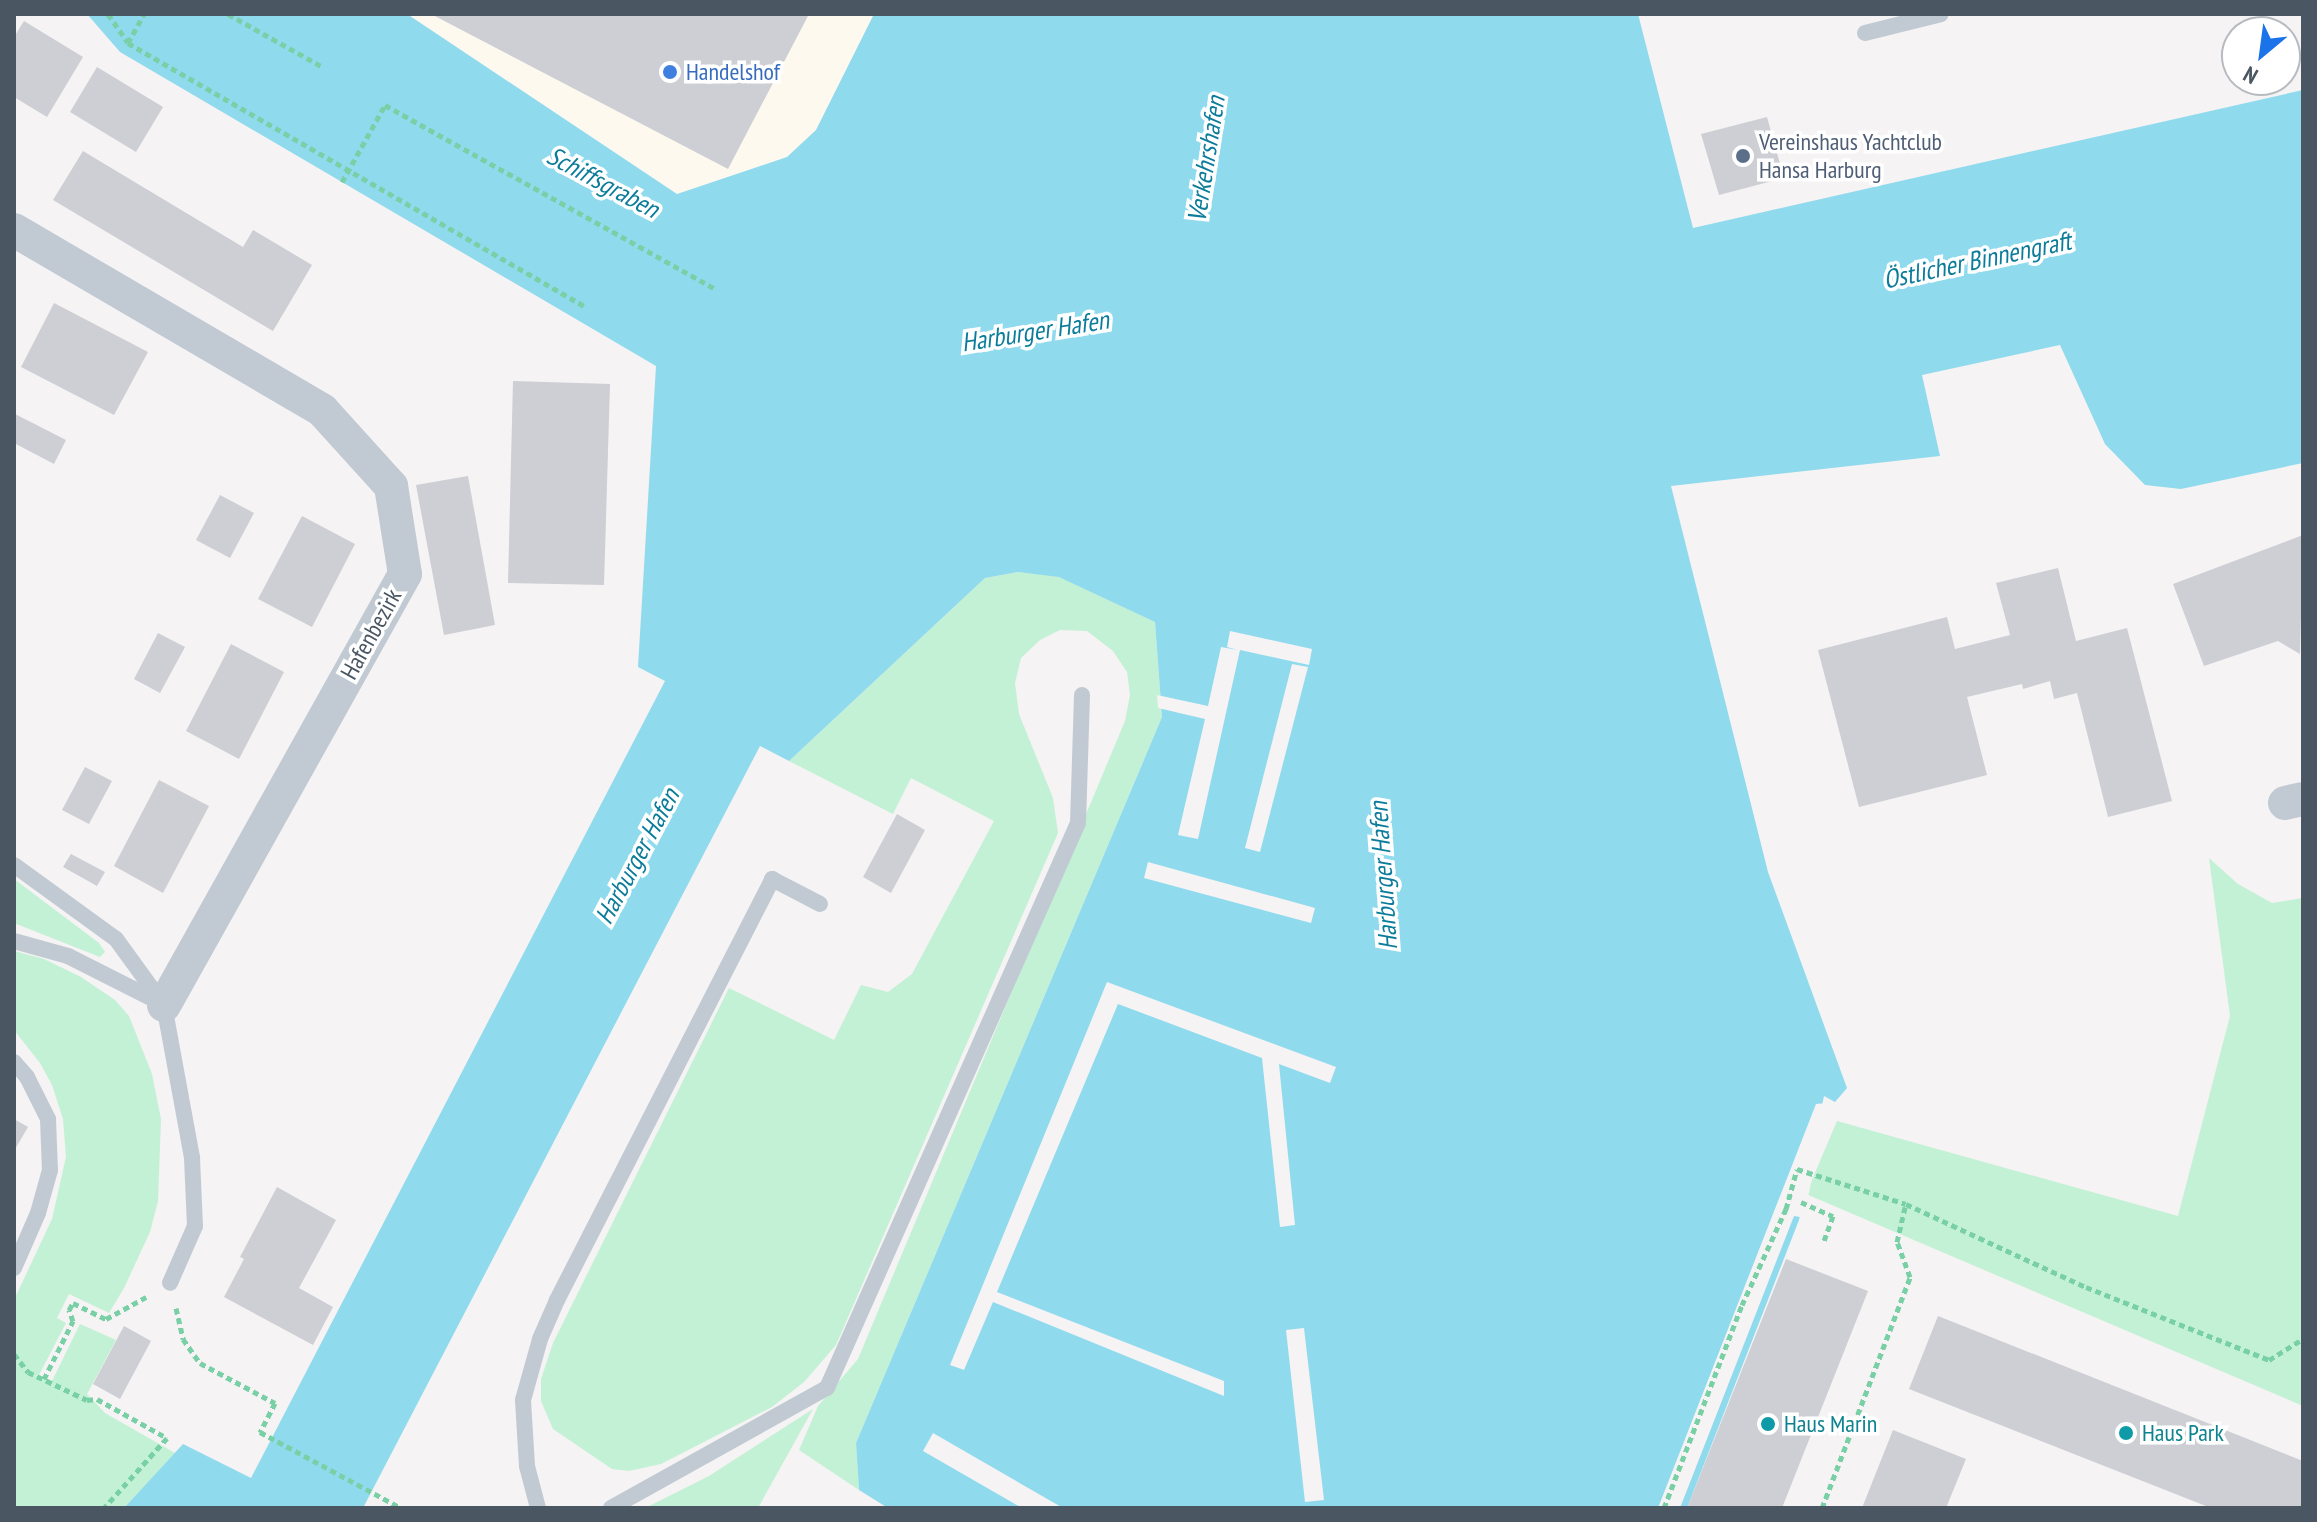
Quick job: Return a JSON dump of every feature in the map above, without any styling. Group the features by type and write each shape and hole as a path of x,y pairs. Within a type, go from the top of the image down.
{"street":[{"name":"Hafenbezirk","path":"14,230 322,410 391,486 405,574 164,1005"}],"lane":[{"path":"1865,33 1941,14"},
{"path":"611,1508 827,1388 1078,823 1082,695"},
{"path":"14,865 116,939 164,1005 192,1158 195,1226 170,1283"},
{"path":"538,1508 527,1466 523,1400 540,1339 557,1300 772,879 820,904"},
{"path":"14,941 68,956 164,1005"},
{"path":"14,1062 27,1077 48,1119 50,1170 38,1213 14,1268"}],"path":[{"path":"108,14 128,43 584,306"},
{"path":"128,43 144,14"},
{"path":"228,14 323,67"},
{"path":"342,182 385,105 716,289"},
{"path":"1664,1508 1742,1305 1786,1209 1797,1169 1906,1204 2086,1287 2269,1360 2303,1339"},
{"path":"1801,1202 1833,1216 1824,1241"},
{"path":"1822,1508 1910,1277 1897,1242 1906,1204"},
{"path":"44,1379 73,1321 69,1310 73,1303 106,1319 170,1283 183,1339 200,1363 275,1403 260,1432 401,1508"},
{"path":"14,1354 28,1372 87,1400 97,1399 167,1438 104,1508"}],"shaded area":[{"name":"Handelshof","path":"407,14 874,14 816,130 787,157 677,195"}],"green space":[{"path":"1018,572 1059,576 1155,622 1162,717 856,1443 859,1490 799,1450 818,1406 858,1359 1125,721 1130,695 1127,672 1113,651 1087,631 1060,630 1040,640 1021,658 1015,683 1019,714 1053,798 1058,833 836,1345 804,1382 772,1407 661,1464 629,1471 612,1469 553,1429 541,1401 541,1379 553,1343 729,988 834,1040 861,985 888,992 912,974 994,821 911,778 893,814 789,761 985,578"},
{"path":"2209,858 2238,884 2272,903 2303,898 2303,1406 1806,1194 1837,1121 2178,1216 2230,1016"},
{"path":"14,879 99,943 105,952 100,957 14,923"},
{"path":"14,951 44,959 81,977 115,1000 129,1016 152,1074 161,1119 158,1201 150,1232 124,1288 109,1313 69,1294 57,1318 66,1323 39,1375 52,1381 80,1324 116,1340 87,1394 105,1413 175,1453 124,1508 14,1508 14,1300 52,1219 66,1157 63,1119 52,1085 40,1063 14,1030"},
{"path":"813,1409 758,1508 645,1508 709,1476"}],"water":[{"path":"87,14 407,14 677,194 787,157 816,130 874,14 1638,14 1693,228 2276,96 2301,96 2303,90 2303,463 2181,489 2145,485 2105,444 2060,345 1922,375 1940,456 1671,486 1768,872 1847,1088 1835,1102 1824,1096 1799,1220 1687,1508 888,1508 859,1490 856,1443 1162,717 1155,622 1059,577 1018,572 985,578 789,761 760,746 363,1508 124,1508 183,1444 251,1478 665,681 638,667 656,366 120,52"}],"pier":[{"path":"1230,631 1312,649 1309,665 1240,650 1198,839 1178,835 1205,719 1158,708 1157,695 1208,706 1221,647 1238,650 1227,647"},
{"path":"1292,664 1308,667 1260,852 1245,848"},
{"path":"1148,862 1315,908 1311,923 1144,878"},
{"path":"1107,982 1336,1067 1330,1083 1279,1064 1295,1225 1280,1227 1262,1058 1118,1004 997,1292 1224,1381 1224,1396 993,1302 964,1370 950,1365"},
{"path":"1827,1103 1809,1193 1800,1217 1794,1216 1680,1508 1658,1508 1816,1104"},
{"path":"1304,1328 1324,1500 1305,1502 1286,1330"},
{"path":"933,1433 1063,1508 1022,1508 923,1451"}],"building":[{"path":"431,14 809,14 728,169"},
{"path":"24,21 83,57 47,117 14,97 14,37"},
{"path":"97,67 163,107 136,152 70,112"},
{"name":"Vereinshaus Yachtclub Hansa Harburg","path":"1767,117 1784,178 1719,195 1701,134"},
{"path":"83,151 243,247 253,230 312,265 273,331 53,200"},
{"path":"54,303 148,352 114,415 21,367"},
{"path":"513,381 610,384 604,585 508,583"},
{"path":"15,414 66,440 54,464 14,443"},
{"path":"468,476 495,625 444,635 416,485"},
{"path":"220,495 254,513 230,558 196,540"},
{"path":"302,516 355,544 312,627 258,599"},
{"path":"2303,535 2300,654 2278,641 2204,666 2173,584"},
{"path":"2058,568 2076,641 2127,628 2172,801 2108,817 2077,693 2054,699 2050,681 2023,689 2022,684 1967,697 1987,775 1859,807 1818,650 1947,617 1955,649 2010,635 1996,583"},
{"path":"158,633 185,647 160,693 134,679"},
{"path":"231,644 284,672 239,759 186,731"},
{"path":"85,767 112,781 89,824 62,810"},
{"path":"159,780 209,806 163,893 114,866"},
{"path":"897,814 925,830 891,893 863,877"},
{"path":"71,854 105,872 97,886 63,867"},
{"path":"14,1119 28,1127 14,1151"},
{"path":"277,1187 336,1220 299,1288 333,1307 313,1345 224,1297 244,1259 240,1257"},
{"name":"Haus Marin","path":"1786,1259 1868,1291 1782,1508 1687,1508"},
{"name":"Haus Park","path":"1938,1316 2303,1461 2303,1508 2211,1508 1909,1389"},
{"path":"124,1326 151,1341 120,1399 93,1384"},
{"path":"1893,1430 1966,1459 1946,1508 1862,1508"}],"place":[{"name":"Handelshof","path":"670,72"},
{"name":"Vereinshaus Yachtclub Hansa Harburg","path":"1743,156"},
{"name":"Haus Marin","path":"1768,1424"},
{"name":"Haus Park","path":"2126,1433"}],"water label":[{"name":"Verkehrshafen","path":"1206,159"},
{"name":"Schiffsgraben","path":"603,182"},
{"name":"Östlicher Binnengraft","path":"1977,260"},
{"name":"Harburger Hafen","path":"1035,331"},
{"name":"Harburger Hafen","path":"637,856"},
{"name":"Harburger Hafen","path":"1383,876"}]}
